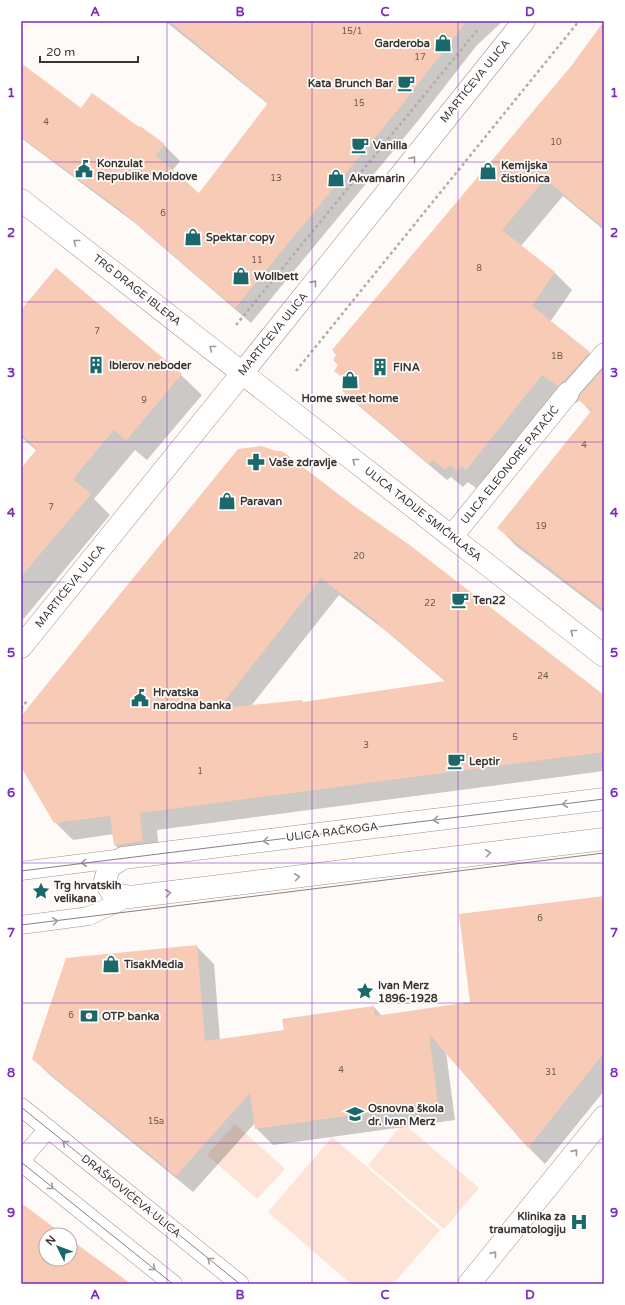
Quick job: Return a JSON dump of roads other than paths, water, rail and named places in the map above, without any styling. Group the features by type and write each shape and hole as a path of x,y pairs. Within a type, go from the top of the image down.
{"street":[{"name":"MARTIĆEVA ULICA","path":"21,647 524,21"},
{"name":"TRG DRAGE IBLERA","path":"24,209 243,372"},
{"name":"ULICA TADIJE SMIČIKLASA","path":"243,372 604,656"},
{"name":"ULICA ELEONORE PATAČIĆ","path":"452,536 568,393"},
{"name":"ULICA RAČKOGA","path":"123,858 604,799"},
{"path":"123,858 109,867 105,880 112,893 130,897 604,839"},
{"path":"469,1284 604,1117"}],"lane":[{"path":"568,393 604,352"},
{"path":"21,871 123,858"},
{"path":"21,925 97,914 121,900 130,897"},
{"name":"DRAŠKOVIĆEVA ULICA","path":"21,1107 240,1284"},
{"path":"48,1128 21,1161 172,1284"}],"tram line":[{"path":"21,871 604,799"},
{"path":"21,925 604,853"},
{"path":"21,1107 240,1284"},
{"path":"21,1162 173,1284"}],"place":[{"name":"Garderoba","path":"443,43"},
{"name":"Kata Brunch Bar","path":"406,83"},
{"name":"Vanilla","path":"360,145"},
{"name":"Konzulat Republike Moldove","path":"84,169"},
{"name":"Kemijska čistionica","path":"488,171"},
{"name":"Akvamarin","path":"336,178"},
{"name":"Spektar copy","path":"193,237"},
{"name":"Wollbett","path":"241,276"},
{"name":"Iblerov neboder","path":"96,365"},
{"name":"FINA","path":"380,367"},
{"name":"Home sweet home","path":"350,380"},
{"name":"Vaše zdravlje","path":"256,462"},
{"name":"Paravan","path":"227,501"},
{"name":"Ten22","path":"460,600"},
{"name":"Hrvatska narodna banka","path":"140,698"},
{"name":"Leptir","path":"456,761"},
{"name":"Trg hrvatskih velikana","path":"41,891"},
{"name":"TisakMedia","path":"111,964"},
{"name":"Ivan Merz 1896-1928","path":"365,991"},
{"name":"OTP banka","path":"89,1016"},
{"name":"Osnovna škola dr. Ivan Merz","path":"355,1114"},
{"name":"Klinika za traumatologiju","path":"579,1222"}]}
